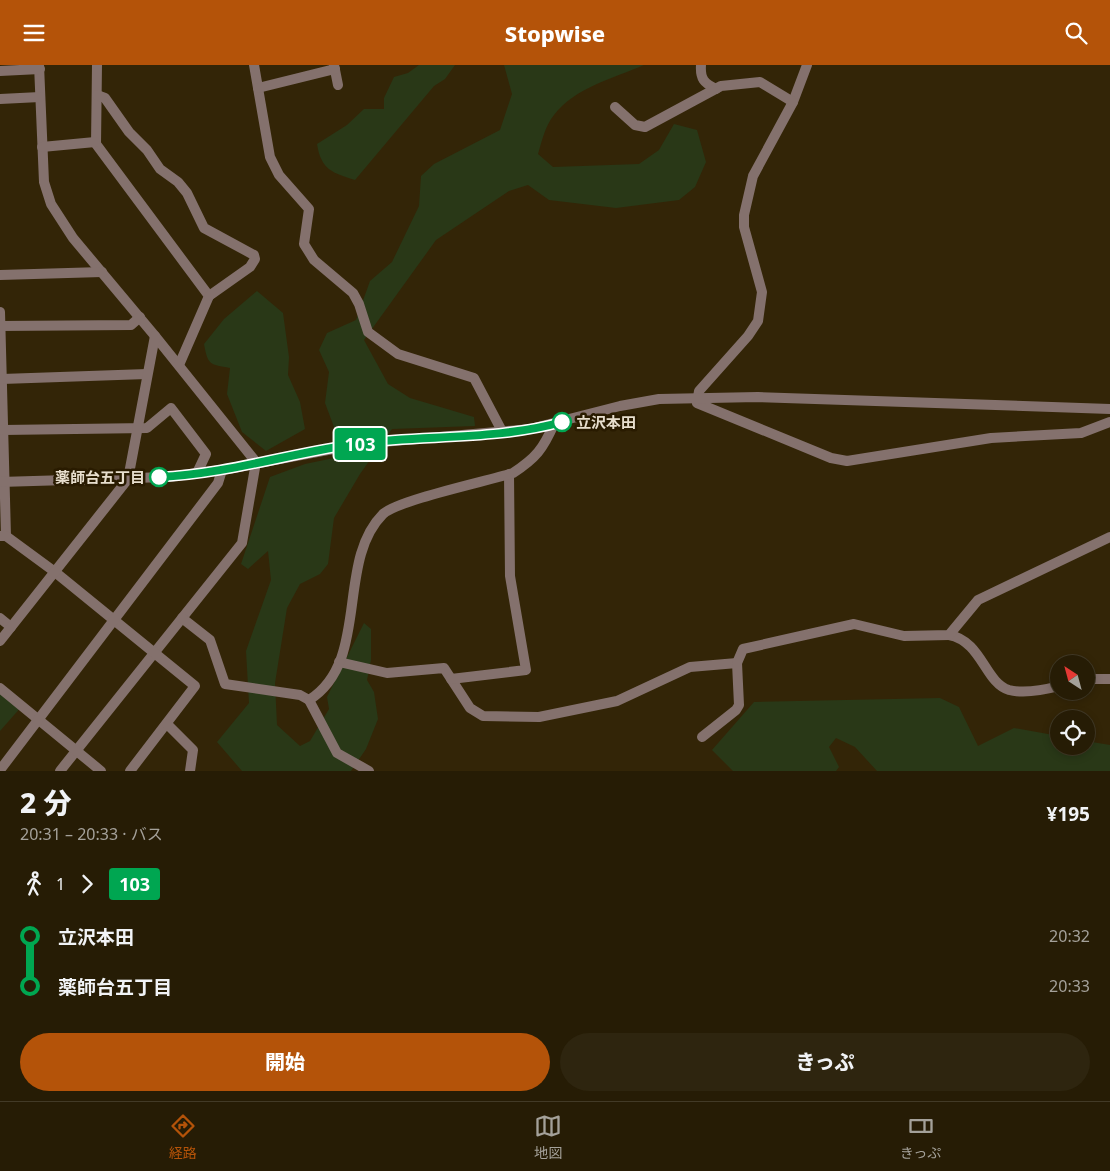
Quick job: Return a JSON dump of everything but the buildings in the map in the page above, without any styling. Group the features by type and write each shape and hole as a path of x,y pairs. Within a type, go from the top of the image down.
{"street":[{"path":"98,65 96,142 209,296"},
{"path":"254,65 270,157 280,175 309,209 304,244 314,260 352,293 359,304 368,332 398,354 474,378 502,433"},
{"path":"701,65 700,75 704,83 716,89"},
{"path":"808,65 792,102 753,176 744,215 744,227 762,292 758,321 748,336 699,391 697,403 831,458 846,461 991,438 1080,433 1110,421"},
{"path":"0,71 16,67 39,67 44,182 51,205 69,232 156,336 256,462 242,543 60,771"},
{"path":"258,89 334,67 338,85"},
{"path":"615,107 635,125 645,127 721,86 760,82 792,102"},
{"path":"97,95 105,98 129,132 148,150 160,169 182,187 204,228 254,255 255,259 250,267 209,296 179,365"},
{"path":"0,99 40,97"},
{"path":"42,147 96,142"},
{"path":"0,275 102,273"},
{"path":"0,311 3,536 55,572 196,686 130,771"},
{"path":"0,326 131,325 140,317"},
{"path":"0,641 128,479 156,336"},
{"path":"2,379 147,375"},
{"path":"2,482 128,479 222,470 256,462 360,444 502,433 554,424 642,401 758,397 1110,409"},
{"path":"3,429 147,428 171,408 206,454 197,473"},
{"path":"309,700 318,694 339,662 346,645 356,578 368,537 383,514 402,503 510,474 529,463 543,449 554,424"},
{"path":"0,769 218,483 222,470"},
{"path":"451,679 526,670 510,576 510,474"},
{"path":"948,635 978,600 1110,537"},
{"path":"0,618 11,627"},
{"path":"182,618 210,640 226,684 300,695 309,700 337,753 369,771"},
{"path":"702,737 736,710 739,705 737,663 743,649 854,624 904,636 948,635 959,637 970,645 997,681 1008,690 1041,691 1050,688"},
{"path":"339,662 387,673 444,668 470,708 483,716 539,717 617,701 690,667 737,663"},
{"path":"1095,679 1110,679"},
{"path":"0,688 101,771"},
{"path":"167,725 193,750 190,771"}],"green space":[{"path":"419,65 455,65 445,79 434,86 355,180 329,169 322,160 317,144 347,125 364,109 384,109 384,98 394,77 408,73"},
{"path":"504,65 644,65 583,91 562,106 551,119 546,129 538,154 553,167 639,164 659,150 674,124 697,130 706,162 695,187 679,200 616,208 549,200 528,185 509,191 436,240 364,340 388,384 410,398 474,417 475,426 392,429 360,474 334,518 328,564 320,574 300,584 287,608 275,683 277,725 300,746 310,741 329,709 327,697 364,623 371,629 371,660 367,680 374,692 378,719 366,749 351,771 242,771 217,742 249,703 246,651 271,580 268,551 248,569 241,564 270,477 305,464 334,458 334,427 325,403 329,372 319,350 327,333 356,320 370,281 392,262 419,206 421,176 434,164 500,130 512,94"},
{"path":"257,291 283,313 289,357 288,375 300,402 305,429 266,451 242,432 227,394 230,368 211,363 204,344 224,319"},
{"path":"0,688 22,706 0,731"},
{"path":"940,698 959,707 978,746 1014,728 1050,734 1050,755 1095,755 1095,742 1110,745 1110,771 877,771 855,747 836,738 829,747 839,767 836,771 733,771 712,750 754,702"}],"bus line":[{"name":"103","path":"159,477 222,470 256,462 360,444 390,440 502,433 562,422"}],"place":[{"name":"立沢本田","path":"562,422"},
{"name":"薬師台五丁目","path":"159,477"}]}
